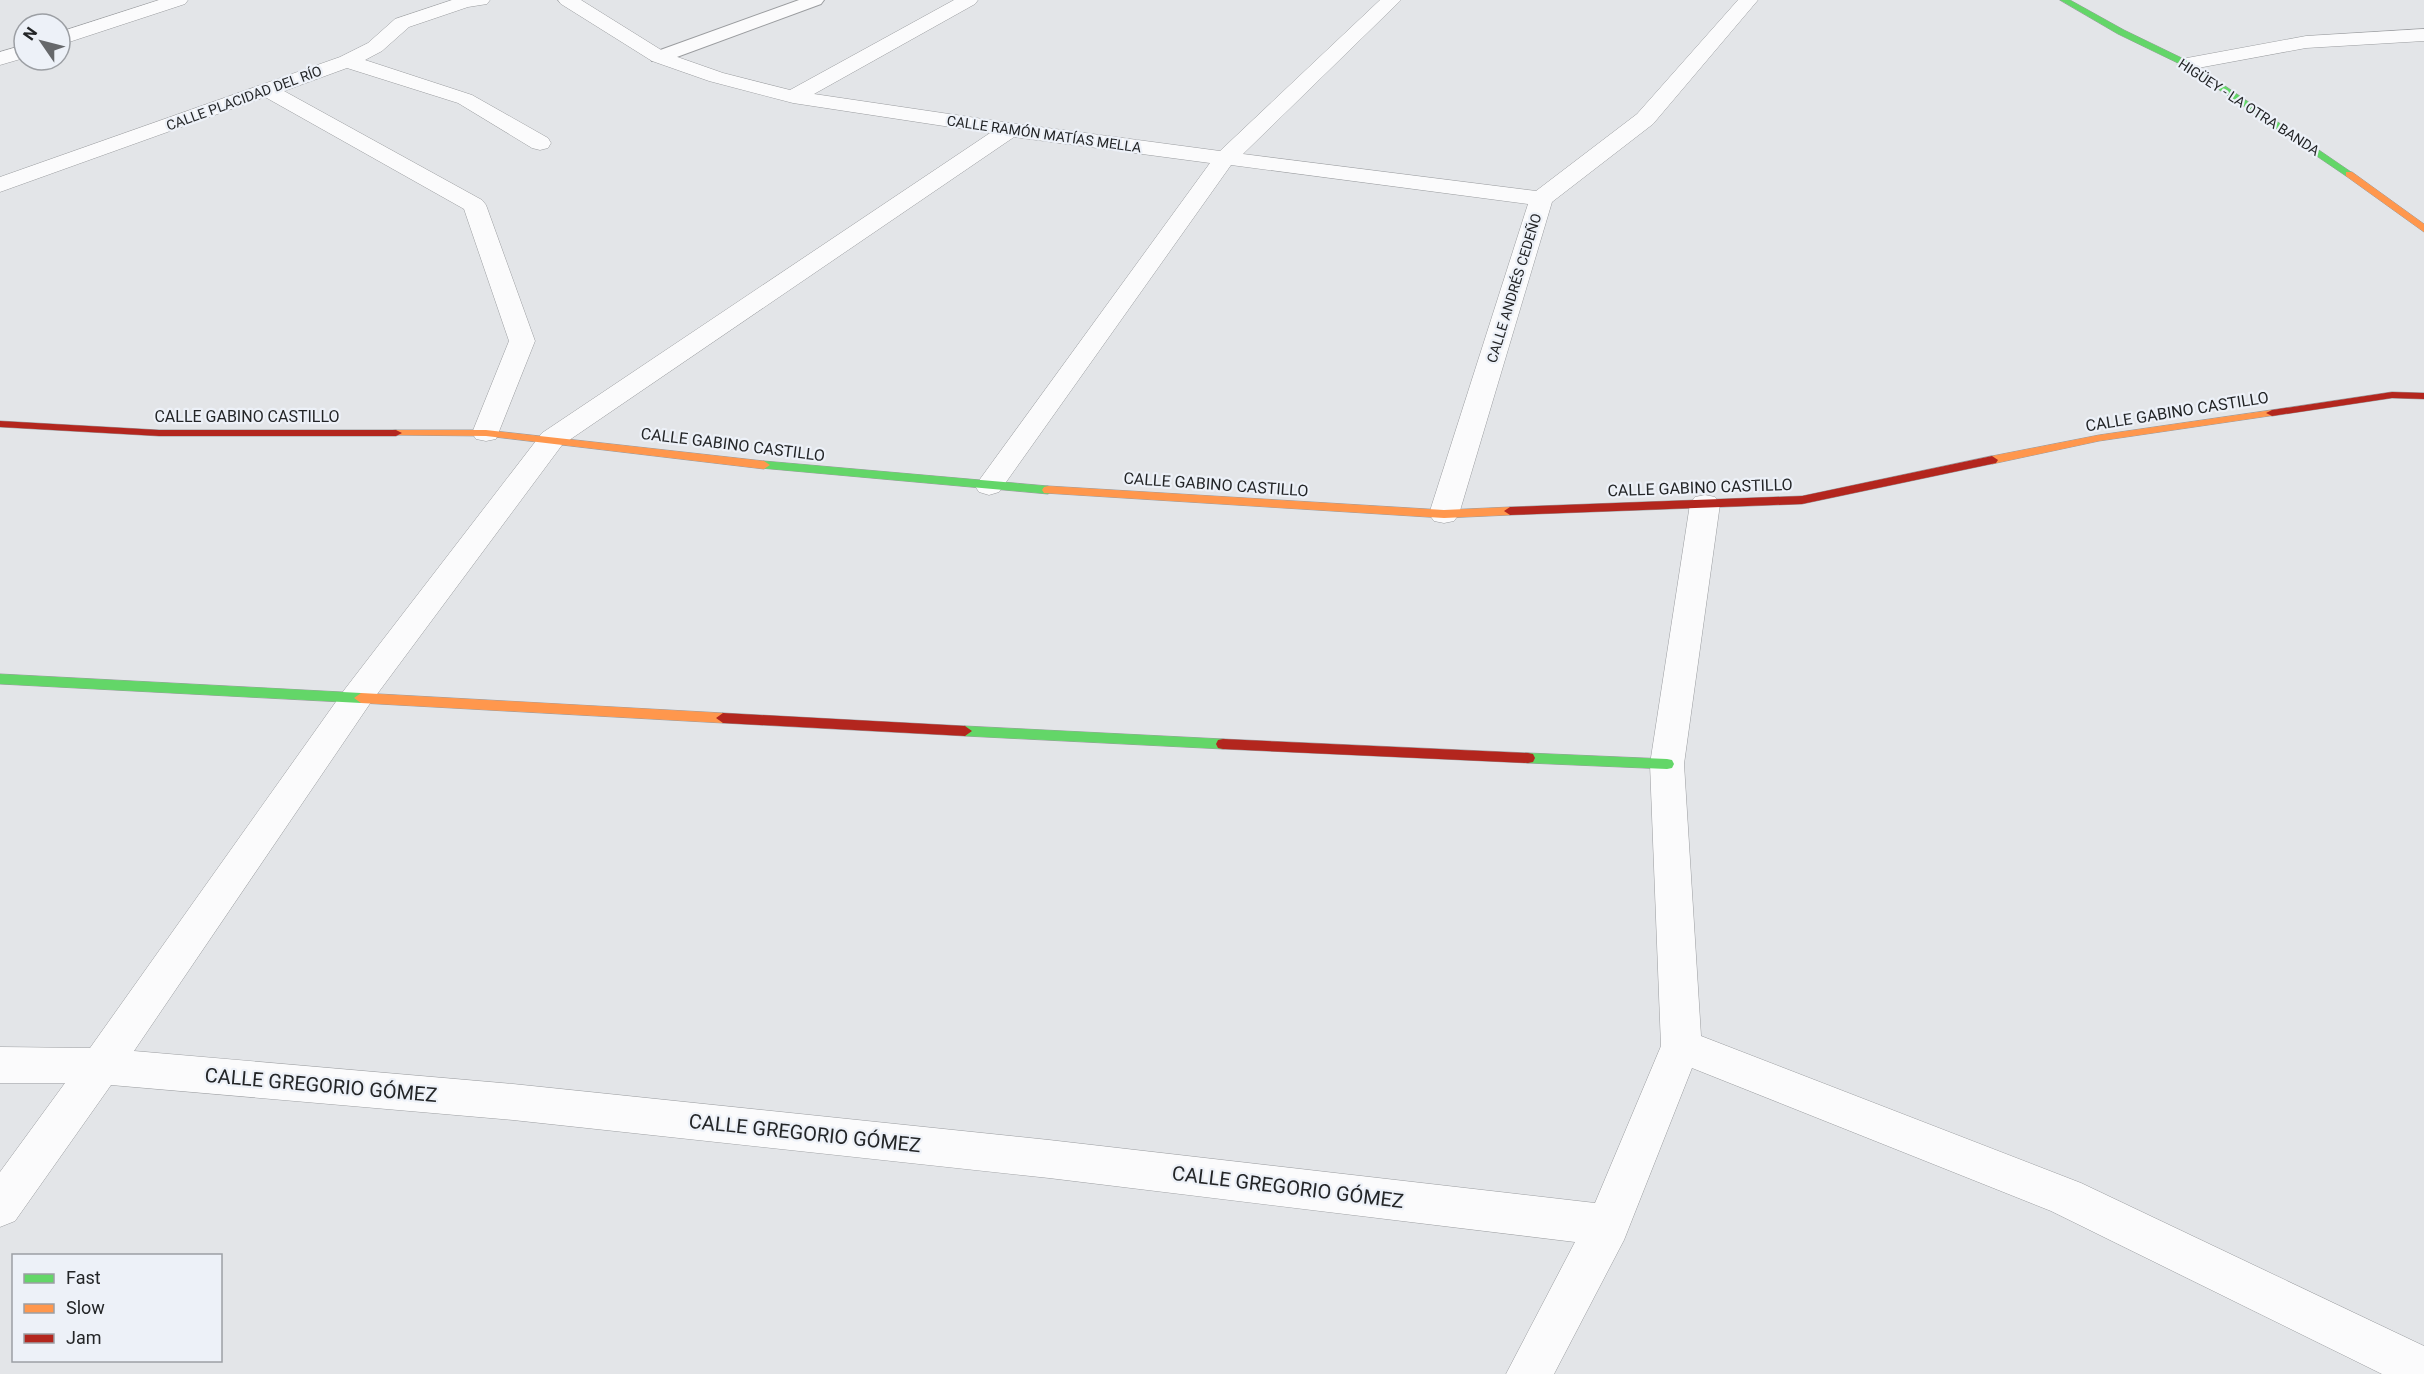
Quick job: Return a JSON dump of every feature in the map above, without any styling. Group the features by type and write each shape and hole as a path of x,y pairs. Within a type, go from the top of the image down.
{"street":[{"path":"72,35 178,0"},
{"name":"CALLE PLACIDAD DEL RÍO","path":"0,185 347,61 375,47 402,23 465,2 480,0"},
{"name":"CALLE RAMÓN MATÍAS MELLA","path":"568,0 659,57 716,77 793,97 1010,130 1541,199"},
{"path":"793,97 968,0"},
{"path":"989,486 1224,159 1391,0"},
{"name":"CALLE ANDRÉS CEDEÑO","path":"1444,514 1541,199 1645,119 1745,0"},
{"name":"HIGÜEY - LA OTRA BANDA","path":"2064,0 2121,32 2187,64 2388,200 2424,229"},
{"path":"2187,64 2306,42 2424,35"},
{"path":"347,61 465,99 540,143"},
{"path":"268,90 474,205 522,341 486,433"},
{"path":"0,1207 101,1066 357,697 552,439 1010,130"},
{"name":"CALLE GABINO CASTILLO","path":"0,424 159,433 486,433 787,468 989,486 1444,514 1802,500 2099,438 2392,395 2424,396"},
{"path":"1529,1374 1608,1225 1681,1046 1667,764 1706,504"},
{"path":"0,679 1058,736 1667,764"},
{"path":"1681,1046 2066,1197 2424,1370"},
{"name":"CALLE GREGORIO GÓMEZ","path":"0,1065 101,1066 561,1107 1048,1159 1608,1225"}],"lane":[{"path":"659,57 815,0"}],"traffic: fast":[{"path":"2064,0 2121,32 2187,64 2349,174"},
{"path":"764,465 1048,490"},
{"path":"0,679 361,698"},
{"path":"965,731 1223,744"},
{"path":"1528,758 1667,764"}],"traffic: slow":[{"path":"2349,174 2424,229"},
{"path":"1992,460 2099,438 2272,413"},
{"path":"396,433 486,433 764,465"},
{"path":"1048,490 1444,514 1510,511"},
{"path":"361,698 723,718"}],"traffic: jam":[{"path":"2272,413 2392,395 2424,396"},
{"path":"0,424 159,433 396,433"},
{"path":"1510,511 1802,500 1992,460"},
{"path":"723,718 965,731"},
{"path":"1223,744 1528,758"}]}
